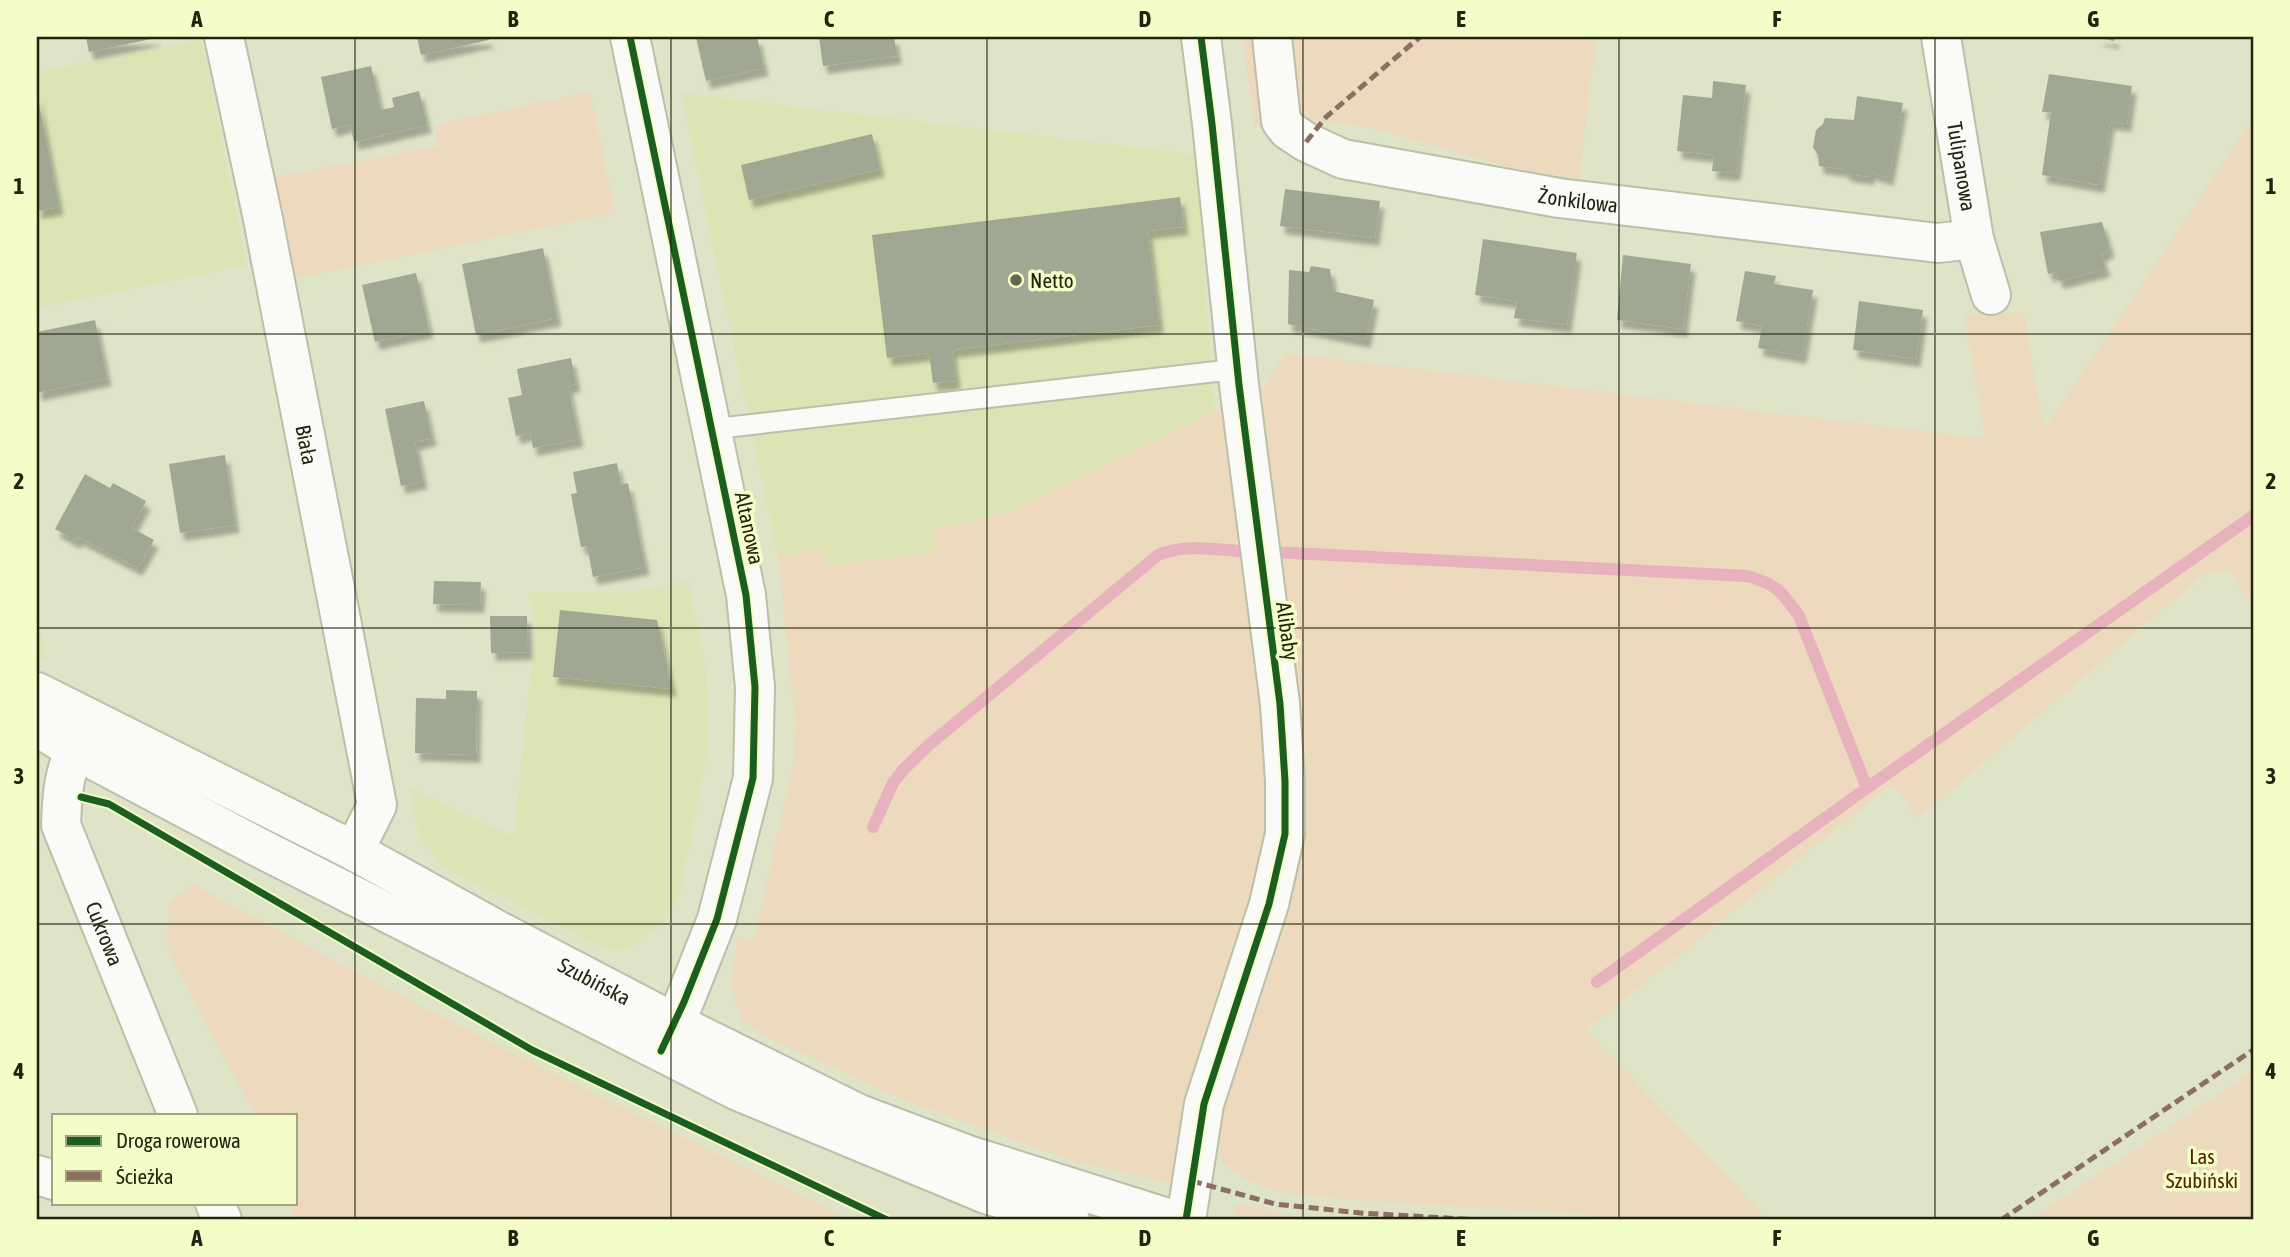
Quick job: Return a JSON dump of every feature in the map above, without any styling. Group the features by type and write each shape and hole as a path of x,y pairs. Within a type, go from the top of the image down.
{"street":[{"name":"Biała","path":"224,37 262,214 377,805 354,851"},
{"name":"Altanowa","path":"630,37 747,594 755,687 752,778 717,919 668,1037"},
{"name":"Alibaby","path":"1186,1220 1204,1104 1269,904 1285,834 1280,704 1261,566 1201,37"},
{"name":"Żonkilowa","path":"1272,37 1281,121 1288,130 1306,142 1343,159 1559,198 1938,243 1974,239"},
{"name":"Tulipanowa","path":"1941,37 1974,239 1991,295"},
{"name":"Szubińska","path":"37,692 354,851 496,930 668,1037 738,1091 986,1194 1070,1220"},
{"name":"Szubińska","path":"37,727 258,847 668,1037 968,1155 1174,1220"},
{"name":"Cukrowa","path":"75,750 66,768 61,825 178,1114"}],"lane":[{"path":"712,429 1238,369"}],"shaded area":[{"path":"201,40 247,265 37,308 37,72"},
{"path":"681,93 1198,155 1215,411 1012,511 935,529 937,551 826,567 823,549 778,556"},
{"path":"688,581 705,663 709,743 681,888 665,922 627,950 605,950 443,867 419,836 410,788 514,837 536,621 528,592 626,593"},
{"path":"37,609 47,663 37,657"}],"green space":[{"path":"1242,37 1596,37 1579,179 1506,166 1372,128 1289,117 1255,128"},
{"path":"590,92 615,213 293,279 272,178 438,146 435,125"},
{"path":"2253,118 2253,605 2230,571 2204,574 1918,818 1892,784 1586,1030 1769,1220 1614,1220 1580,1214 1344,1199 1279,1192 1247,1180 1222,1161 1210,1127 1290,865 1256,398 1286,353 1985,439 1964,315 2024,312 2044,430"},
{"path":"1230,409 1268,701 1271,838 1178,1185 1073,1161 907,1101 771,1039 743,1022 730,985 738,937 754,941 794,760 795,717 778,556 823,549 826,567 936,551 934,529 1012,511 1215,411"},
{"path":"194,885 429,1011 849,1220 295,1220 288,1204 298,1204 298,1114 254,1114 167,950 169,901"},
{"name":"Las Szubiński","path":"2253,1072 2253,1220 2030,1220"},
{"path":"1241,1204 1289,1215 1340,1220 1257,1220 1234,1215 1234,1206"}],"building":[{"path":"86,37 156,37 156,38 89,52"},
{"path":"417,37 488,37 489,40 421,55"},
{"path":"696,37 757,37 764,68 706,81"},
{"path":"819,37 894,37 897,56 823,66"},
{"path":"2094,37 2115,37 2114,41"},
{"path":"371,66 381,110 394,107 392,98 419,91 427,125 354,142 350,124 332,129 321,77"},
{"path":"2049,74 2132,86 2127,124 2110,122 2100,185 2042,175 2051,112 2042,112"},
{"path":"1713,81 1746,85 1736,173 1712,171 1714,155 1677,151 1683,95 1712,98"},
{"path":"37,93 59,207 37,211"},
{"path":"1857,96 1903,103 1889,178 1870,172 1870,177 1848,174 1843,169 1819,166 1818,155 1813,147 1816,130 1825,118 1854,120"},
{"path":"872,134 880,169 749,200 741,165"},
{"path":"1285,189 1380,201 1375,238 1280,226"},
{"name":"Netto","path":"1180,197 1184,227 1148,231 1159,325 952,350 956,381 933,383 929,353 887,358 872,235"},
{"path":"2102,222 2110,249 2101,255 2106,269 2059,281 2056,272 2048,274 2040,232"},
{"path":"1483,239 1577,253 1567,325 1514,318 1517,301 1475,295"},
{"path":"543,248 557,318 476,335 462,264"},
{"path":"1623,255 1691,264 1683,329 1617,320"},
{"path":"1311,266 1330,269 1333,291 1374,300 1366,340 1288,324 1289,270 1309,272"},
{"path":"1745,271 1776,276 1774,284 1813,290 1802,356 1758,348 1762,326 1736,321"},
{"path":"416,273 429,330 375,342 362,285"},
{"path":"1859,301 1923,310 1916,359 1853,350"},
{"path":"95,320 107,378 37,393 37,332"},
{"path":"571,358 576,384 568,386 579,439 533,448 530,433 516,436 508,398 522,395 517,369"},
{"path":"424,401 432,438 415,442 423,481 401,486 385,409"},
{"path":"225,455 235,525 180,533 169,464"},
{"path":"617,463 621,485 628,483 645,567 593,577 587,546 581,547 571,494 577,493 573,472"},
{"path":"85,474 110,488 113,483 146,501 132,528 154,540 138,568 78,537 76,541 55,529"},
{"path":"434,581 481,582 480,605 433,604"},
{"path":"560,610 657,620 672,689 553,677"},
{"path":"490,616 527,616 528,652 491,653"},
{"path":"446,690 477,691 476,755 415,753 416,698 446,699"}],"waterway":[{"path":"1271,552 1747,576 1765,582 1783,594 1799,616 1867,788 2253,516"},
{"path":"873,827 893,783 930,744 1158,555 1188,548 1240,551"},
{"path":"1597,982 1867,788"}],"marked path":[{"path":"1306,142 1326,117 1420,37"},
{"path":"2001,1220 2253,1050"},
{"path":"1192,1181 1275,1204 1361,1213 1481,1220"}],"cycle path":[{"path":"630,37 746,595 755,687 753,778 717,919 661,1051"},
{"path":"1186,1220 1204,1104 1269,904 1285,834 1280,704 1239,385 1201,37"},
{"path":"81,797 109,804 532,1050 887,1220"}],"place":[{"name":"Netto","path":"1016,280"}]}
